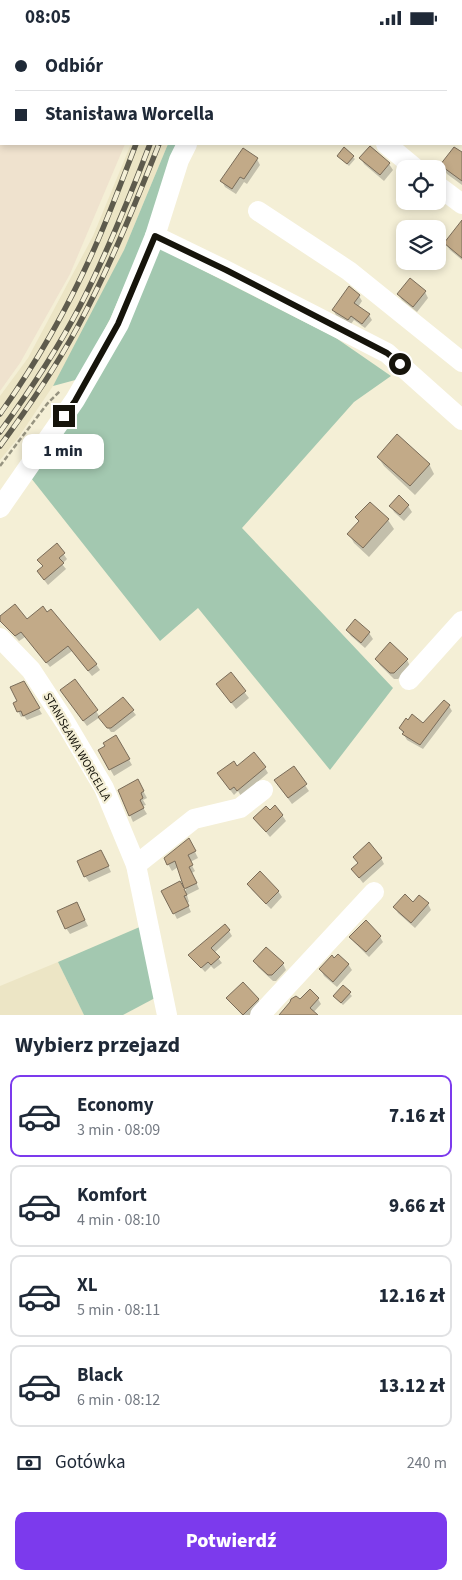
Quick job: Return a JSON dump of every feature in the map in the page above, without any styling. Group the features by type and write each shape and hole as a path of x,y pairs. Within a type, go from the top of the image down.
{"street":[{"path":"0,508 75,401 118,324 155,236 179,160 186,145"},
{"path":"387,145 405,160"},
{"path":"446,192 462,204"},
{"path":"258,211 349,271 462,362"},
{"path":"155,236 226,270 387,353 462,420"},
{"path":"409,680 462,621"},
{"name":"STANISŁAWA WORCELLA","path":"0,638 31,670 65,722 104,788 136,865 167,1015"},
{"path":"136,865 194,819 240,808 263,791"},
{"path":"260,1015 374,892"}],"path":[{"path":"0,466 47,403 60,391"}],"shaded area":[{"path":"0,145 125,145 70,274 20,363 0,391"},
{"path":"131,145 168,145 124,250 93,317 59,377 18,438 0,460 0,396 28,358 93,236"},
{"path":"58,962 84,1015 0,1015 0,986"}],"green space":[{"path":"168,145 179,145 144,241 110,319 79,379 53,386 124,250"},
{"path":"157,247 336,338 391,376 354,402 242,528 393,688 330,770 198,608 160,641 31,478"},
{"path":"142,926 155,998 123,1015 84,1015 58,962"}],"building":[{"path":"370,146 390,163 380,175 359,158"},
{"path":"344,147 354,156 347,164 337,156"},
{"path":"454,147 462,152 462,181 446,169 446,160 444,160"},
{"path":"243,148 258,158 244,179 240,177 232,189 220,181"},
{"path":"462,220 462,258 446,245 446,240"},
{"path":"410,278 426,291 413,307 397,294"},
{"path":"349,286 360,295 354,303 370,314 362,324 351,316 348,320 332,310"},
{"path":"397,434 430,464 410,486 377,457"},
{"path":"399,495 409,505 400,515 389,506"},
{"path":"370,502 389,519 363,548 347,534 359,521 355,517"},
{"path":"57,543 65,553 59,558 64,563 44,580 37,571 43,566 37,560"},
{"path":"15,604 27,619 43,606 47,612 51,609 97,664 88,671 68,646 46,663 21,632 15,636 0,621 0,616"},
{"path":"355,619 370,632 361,643 346,630"},
{"path":"390,642 408,659 394,673 390,673 375,659"},
{"path":"231,672 246,691 231,703 216,684"},
{"path":"75,679 98,710 83,721 60,690"},
{"path":"24,681 40,708 23,716 21,711 17,712 13,703 17,701 10,687"},
{"path":"123,697 134,710 111,728 107,728 98,717"},
{"path":"444,700 450,705 420,745 402,734 404,732 399,728 406,718 408,720 412,714 423,723"},
{"path":"116,735 130,759 109,770 98,750 105,746 103,743"},
{"path":"254,752 266,767 237,791 234,787 230,790 217,773 234,761 237,766"},
{"path":"294,766 307,784 288,798 274,780"},
{"path":"138,779 144,791 141,793 143,798 140,800 144,808 129,816 118,790"},
{"path":"275,805 283,815 266,832 253,818 266,806 270,810"},
{"path":"189,838 196,851 188,855 193,865 189,867 197,883 184,889 187,895 184,896 189,906 173,914 161,891 180,881 184,888 175,861 167,865 164,858"},
{"path":"369,842 382,858 359,878 351,869 358,863 353,857"},
{"path":"101,850 109,866 84,877 77,861"},
{"path":"260,871 279,891 266,904 247,884"},
{"path":"405,894 413,902 419,895 429,903 411,923 393,907"},
{"path":"77,902 85,920 65,929 57,911"},
{"path":"366,920 381,936 366,952 349,937"},
{"path":"225,924 230,930 211,948 220,957 211,965 208,962 201,968 188,955"},
{"path":"266,947 284,963 272,975 268,975 253,961"},
{"path":"338,954 349,964 333,982 319,969 332,955 334,958"},
{"path":"243,982 259,999 243,1015 226,998"},
{"path":"343,985 351,992 341,1003 333,996"},
{"path":"310,989 319,998 310,1008 318,1015 279,1015 291,999 296,996 300,999"}],"railway":[{"path":"0,414 27,374 74,291 101,234 136,145"},
{"path":"0,432 42,371 80,306 117,226 150,145"},
{"path":"0,446 40,389 89,306 131,214 159,145"}],"route":[{"path":"64,416 75,401 118,324 155,236 226,270 387,353 400,364"}]}
